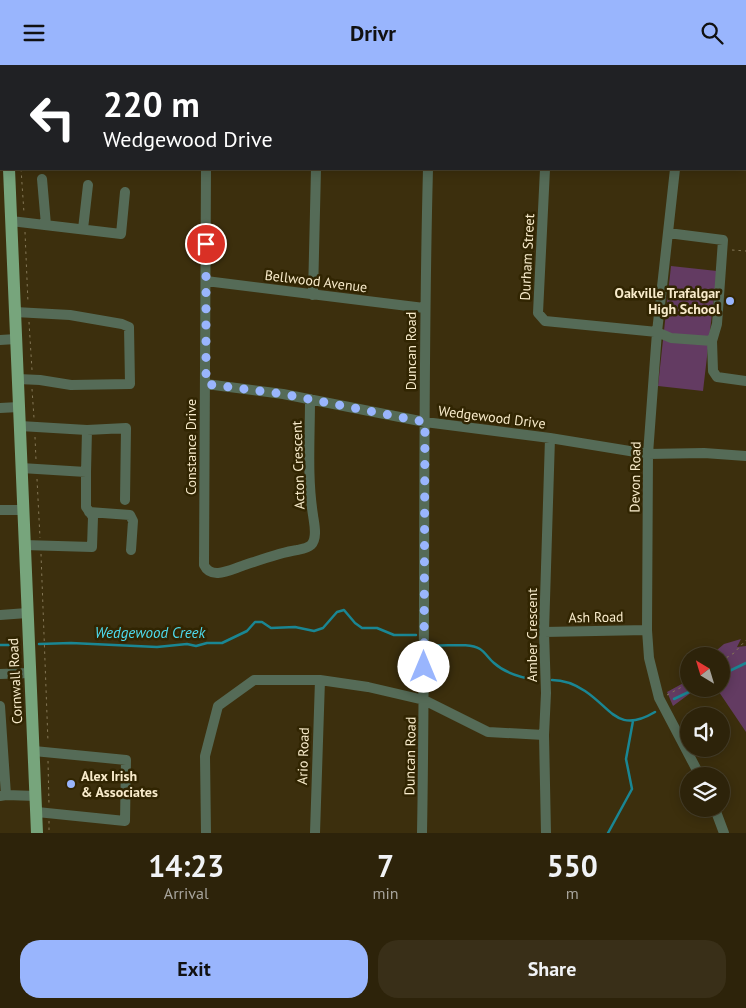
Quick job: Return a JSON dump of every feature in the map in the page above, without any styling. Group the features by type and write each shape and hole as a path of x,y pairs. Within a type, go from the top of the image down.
{"main road":[{"name":"Cornwall Road","path":"9,170 36,796 43,813 37,833"}],"street":[{"name":"Constance Drive","path":"206,170 204,565 211,573"},
{"path":"314,295 316,170"},
{"name":"Duncan Road","path":"422,833 424,308 428,170"},
{"name":"Durham Street","path":"545,170 538,313 544,321 657,332 671,338 712,341"},
{"name":"Devon Road","path":"675,170 657,332 648,454 647,630 649,658 660,698 695,767"},
{"path":"42,179 46,225"},
{"path":"83,229 88,185"},
{"path":"11,221 121,233 125,191"},
{"path":"668,233 723,240 717,324 712,341 713,371 717,377 746,381"},
{"name":"Bellwood Avenue","path":"206,281 424,308"},
{"path":"15,312 70,315 122,324 129,327 130,384 71,385 32,379 18,379"},
{"path":"0,340 16,339"},
{"name":"Wedgewood Drive","path":"206,384 283,394 425,422 550,438 648,454 704,453 746,456"},
{"name":"Acton Crescent","path":"211,573 219,573 286,552 303,549 313,543 315,530 310,492 310,399"},
{"path":"0,408 19,407"},
{"path":"20,426 87,430 126,428 125,500"},
{"path":"24,545 92,547 93,517 86,507 87,430"},
{"name":"Amber Crescent","path":"546,833 544,632 550,438"},
{"path":"21,469 86,472"},
{"path":"0,510 23,510"},
{"path":"89,512 130,515 133,521 131,550"},
{"path":"0,615 27,613"},
{"name":"Ash Road","path":"544,632 647,630"},
{"path":"0,674 30,673"},
{"path":"206,833 205,756 218,706 254,679 320,680 368,687 424,700 488,732 544,735"},
{"name":"Ario Road","path":"315,833 320,680"},
{"path":"0,706 3,795 36,796"},
{"path":"34,751 126,760 125,821 43,813"},
{"path":"718,817 724,833"}],"path":[{"path":"22,170 48,752 43,813 49,833"},
{"path":"730,655 746,640"},
{"path":"660,698 680,688"}],"shaded area":[{"path":"671,266 717,271 703,391 658,386"},
{"path":"741,639 737,647 746,646 746,732 722,697 730,697 730,647 720,647 724,644"},
{"path":"680,685 680,697 685,697 673,706 667,692"}],"waterway":[{"name":"Wedgewood Creek","path":"39,644 71,643 157,647 187,644 196,646 207,643 222,643 247,631 255,622 262,622 271,628 295,627 314,631 323,628 337,612 344,610 362,628 377,628 394,635 416,635"},
{"name":"Wedgewood Creek","path":"0,645 17,645"},
{"name":"Wedgewood Creek","path":"430,645 475,647 482,650 503,670 537,680"},
{"name":"Wedgewood Creek","path":"730,671 746,663"},
{"name":"Wedgewood Creek","path":"552,680 574,685 594,698 616,717 624,720 632,721 655,712"},
{"name":"Wedgewood Creek","path":"674,699 680,696"},
{"path":"608,833 632,789 626,759 633,721"}],"place":[{"name":"Oakville Trafalgar High School","path":"730,301"},
{"name":"Alex Irish & Associates","path":"71,784"}],"route":[{"path":"206,244 206,384 283,394 425,422 424,667"}]}
